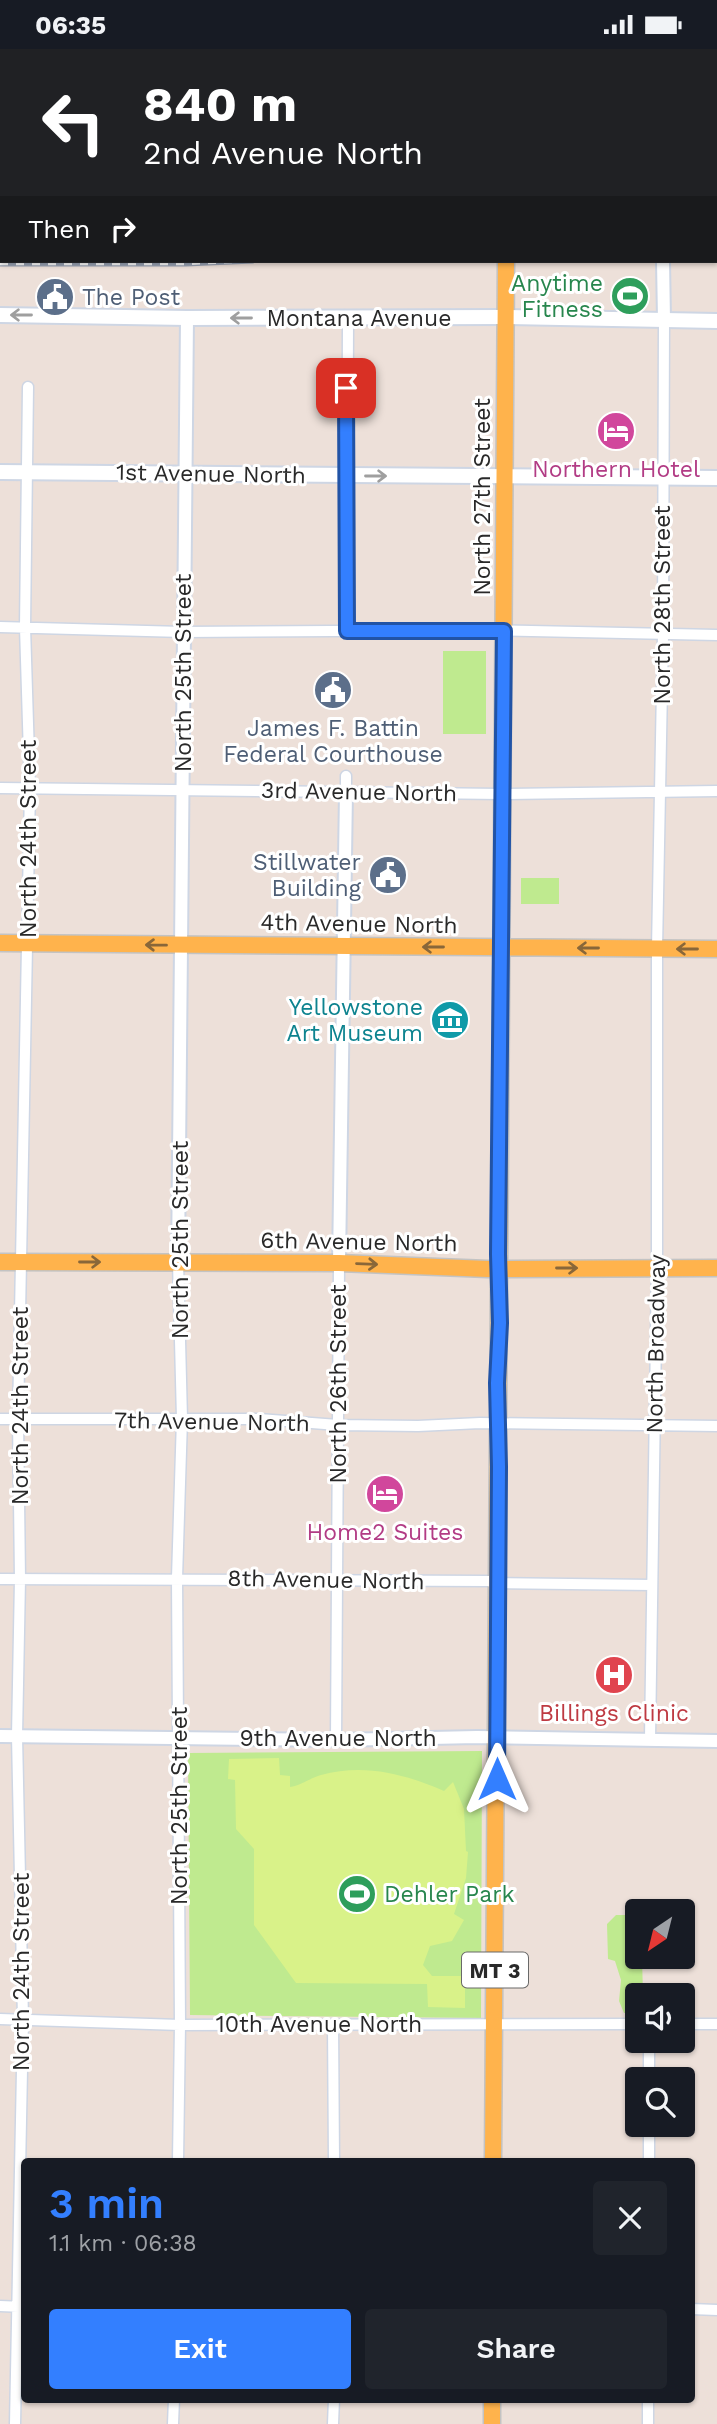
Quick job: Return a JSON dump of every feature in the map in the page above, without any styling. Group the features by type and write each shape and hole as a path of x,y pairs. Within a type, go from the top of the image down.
{"main road":[{"name":"North 27th Street","path":"494,2158 506,263"},
{"name":"Montana Avenue","path":"0,314 187,318 505,317 717,321"},
{"name":"1st Avenue North","path":"0,472 717,478"},
{"name":"4th Avenue North","path":"0,943 717,949"},
{"name":"6th Avenue North","path":"0,1262 339,1263 499,1269 717,1268"},
{"path":"492,2403 492,2424"}],"street":[{"name":"North 28th Street","path":"657,949 663,635 663,263"},
{"name":"North 25th Street","path":"178,2158 180,1739 177,1579 182,1419 178,1262 187,318"},
{"path":"347,631 348,318"},
{"name":"North 24th Street","path":"22,2158 23,2019 17,1736 20,1579 18,1419 30,788 25,627 28,387"},
{"path":"0,627 183,632 504,631 717,635"},
{"name":"North 26th Street","path":"336,1740 346,776"},
{"name":"3rd Avenue North","path":"0,788 501,794 717,791"},
{"name":"North Broadway","path":"650,1739 657,1268 657,949"},
{"name":"7th Avenue North","path":"0,1419 259,1419 338,1425 717,1426"},
{"name":"8th Avenue North","path":"0,1579 488,1581 652,1585"},
{"name":"9th Avenue North","path":"0,1736 717,1741"},
{"name":"10th Avenue North","path":"0,2019 180,2025 625,2024"},
{"path":"333,2024 334,2158"},
{"path":"695,2024 717,2024"},
{"path":"649,2137 649,2158"},
{"name":"North 24th Street","path":"15,2424 21,2211"},
{"path":"0,2306 20,2307"},
{"path":"695,2309 717,2310"},
{"path":"173,2424 174,2403"},
{"path":"333,2424 334,2403"},
{"path":"648,2403 648,2424"}],"green space":[{"path":"443,651 486,651 486,734 443,734"},
{"path":"521,878 559,878 559,904 521,904"},
{"path":"482,1751 481,2018 190,2015 188,1753"},
{"name":"Dehler Park","path":"279,1758 280,1775 290,1776 290,1787 321,1775 353,1770 399,1775 444,1791 453,1782 464,1809 468,1852 466,1878 454,1914 464,1920 452,1941 430,1946 423,1965 432,1976 465,1976 465,2008 428,2007 427,1984 296,1983 254,1925 254,1849 236,1829 235,1780 228,1779 229,1759"},
{"path":"616,1915 625,1915 625,1969 642,1969 643,1983 625,1983 625,2013 619,2001 621,1980 615,1961 608,1959 607,1924"}],"railway":[{"path":"0,264 208,263"}],"place":[{"name":"Anytime Fitness","path":"630,296"},
{"name":"The Post","path":"55,297"},
{"name":"Northern Hotel","path":"616,431"},
{"name":"James F. Battin Federal Courthouse","path":"333,690"},
{"name":"Stillwater Building","path":"388,875"},
{"name":"Yellowstone Art Museum","path":"450,1020"},
{"name":"Home2 Suites","path":"385,1494"},
{"name":"Billings Clinic","path":"614,1675"},
{"name":"Dehler Park","path":"357,1894"}],"route":[{"path":"346,388 347,631 504,631 498,1254 500,1323 497,1383 497,1779"}]}
